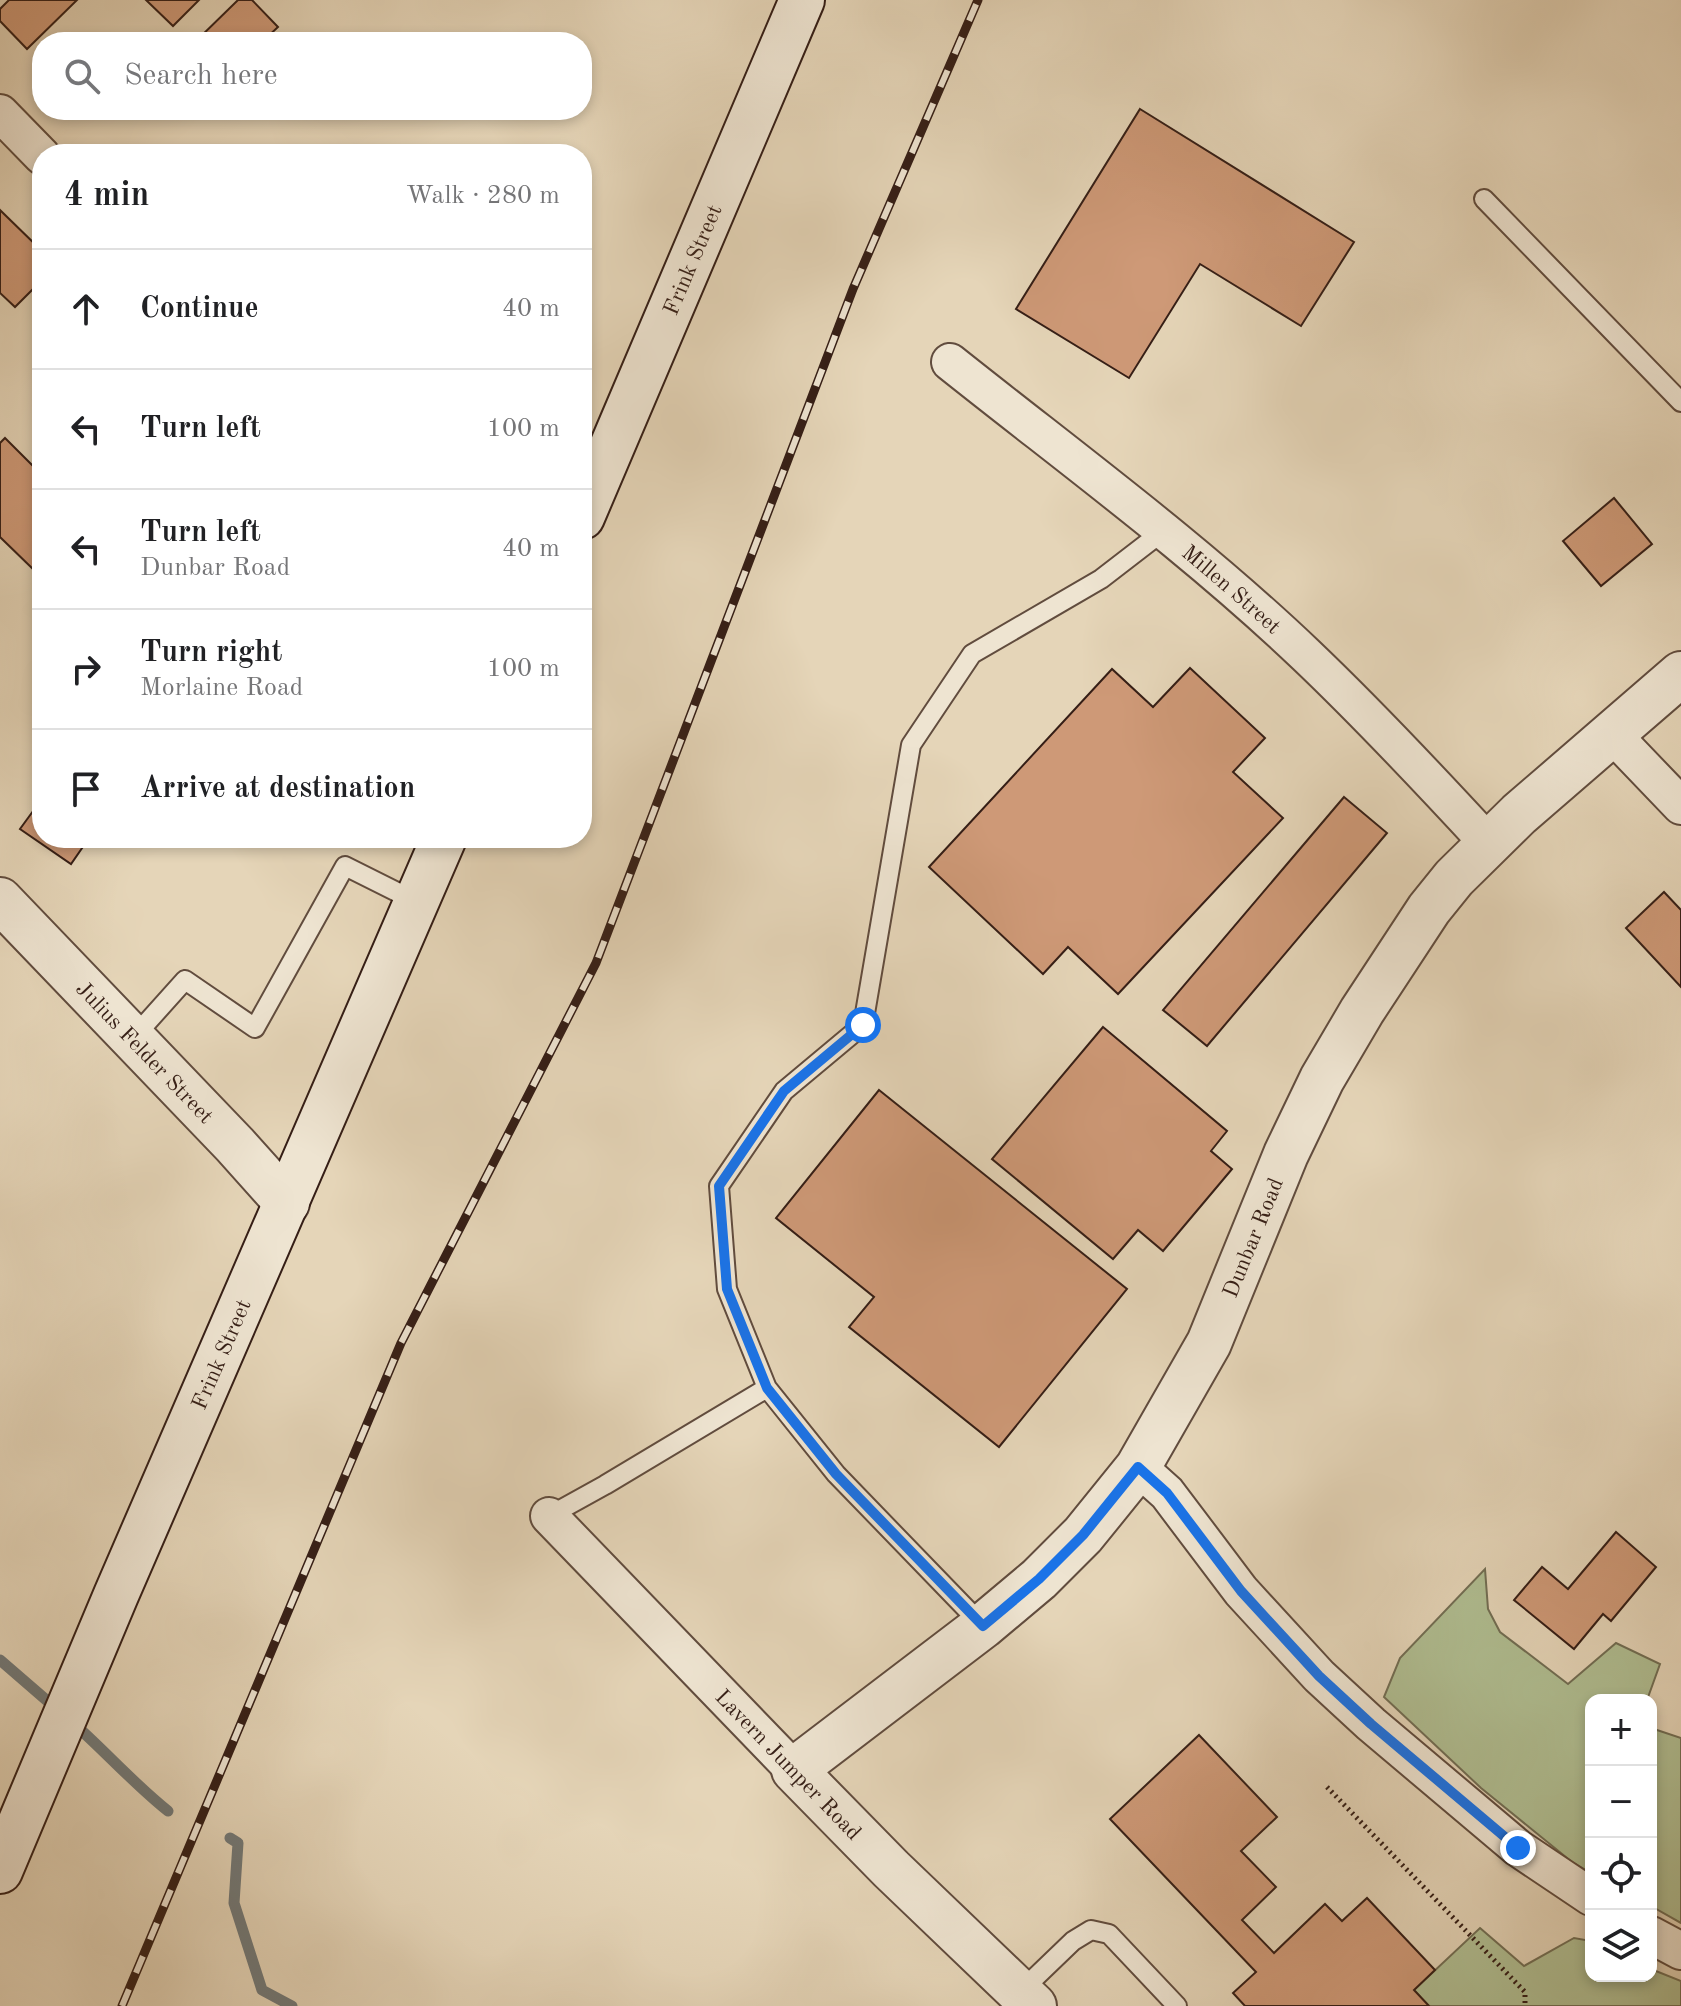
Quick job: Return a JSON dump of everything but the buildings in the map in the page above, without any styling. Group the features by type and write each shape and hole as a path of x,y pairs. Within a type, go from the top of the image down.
{"street":[{"name":"Frink Street","path":"592,494 802,0"},
{"path":"0,113 32,146"},
{"name":"Millen Street","path":"950,362 1216,574 1305,654 1391,739 1488,843"},
{"name":"Dunbar Road","path":"794,1770 983,1626 1039,1579 1083,1535 1138,1467 1209,1343 1286,1154 1322,1079 1429,909 1488,843 1681,674"},
{"path":"1613,735 1681,806"},
{"name":"Frink Street","path":"0,1871 116,1595 440,848"},
{"name":"Julius Felder Street","path":"0,900 287,1203"},
{"path":"1138,1467 1167,1493 1241,1591 1319,1676 1506,1839 1585,1893"},
{"name":"Lavern Jumper Road","path":"549,1516 891,1869 1027,1999"},
{"path":"1657,1938 1681,1951"}],"lane":[{"path":"1484,199 1681,402"},
{"path":"983,1626 836,1474 767,1388 727,1289 719,1186 784,1091 863,1025 911,745 972,654 1101,579 1162,532"},
{"path":"133,1038 185,980 255,1028 345,866 417,902"},
{"path":"549,1516 767,1388"},
{"path":"1027,1999 1073,1941 1091,1930 1109,1934 1177,2006"}],"path":[{"path":"1327,1787 1525,1992 1525,2006"}],"green space":[{"path":"1485,1569 1488,1609 1500,1632 1568,1684 1616,1643 1660,1664 1649,1694 1585,1694 1585,1870 1481,1788 1384,1697 1400,1658"},
{"path":"1657,1730 1681,1738 1681,1923 1657,1909"},
{"path":"1480,1928 1524,1966 1574,1938 1585,1940 1585,1982 1657,1982 1657,1971 1681,1981 1681,2006 1429,2006 1414,1990"}],"waterway":[{"path":"0,1660 59,1711"},
{"path":"72,1722 168,1811"},
{"path":"230,1838 238,1843 234,1903 262,1990 292,2006"}],"railway":[{"path":"122,2006 401,1343 596,963 853,289 978,0"}],"route":[{"path":"863,1025 784,1091 719,1186 727,1289 767,1388 836,1474 983,1626 1039,1579 1083,1535 1138,1467 1167,1493 1241,1591 1319,1676 1518,1848"}]}
